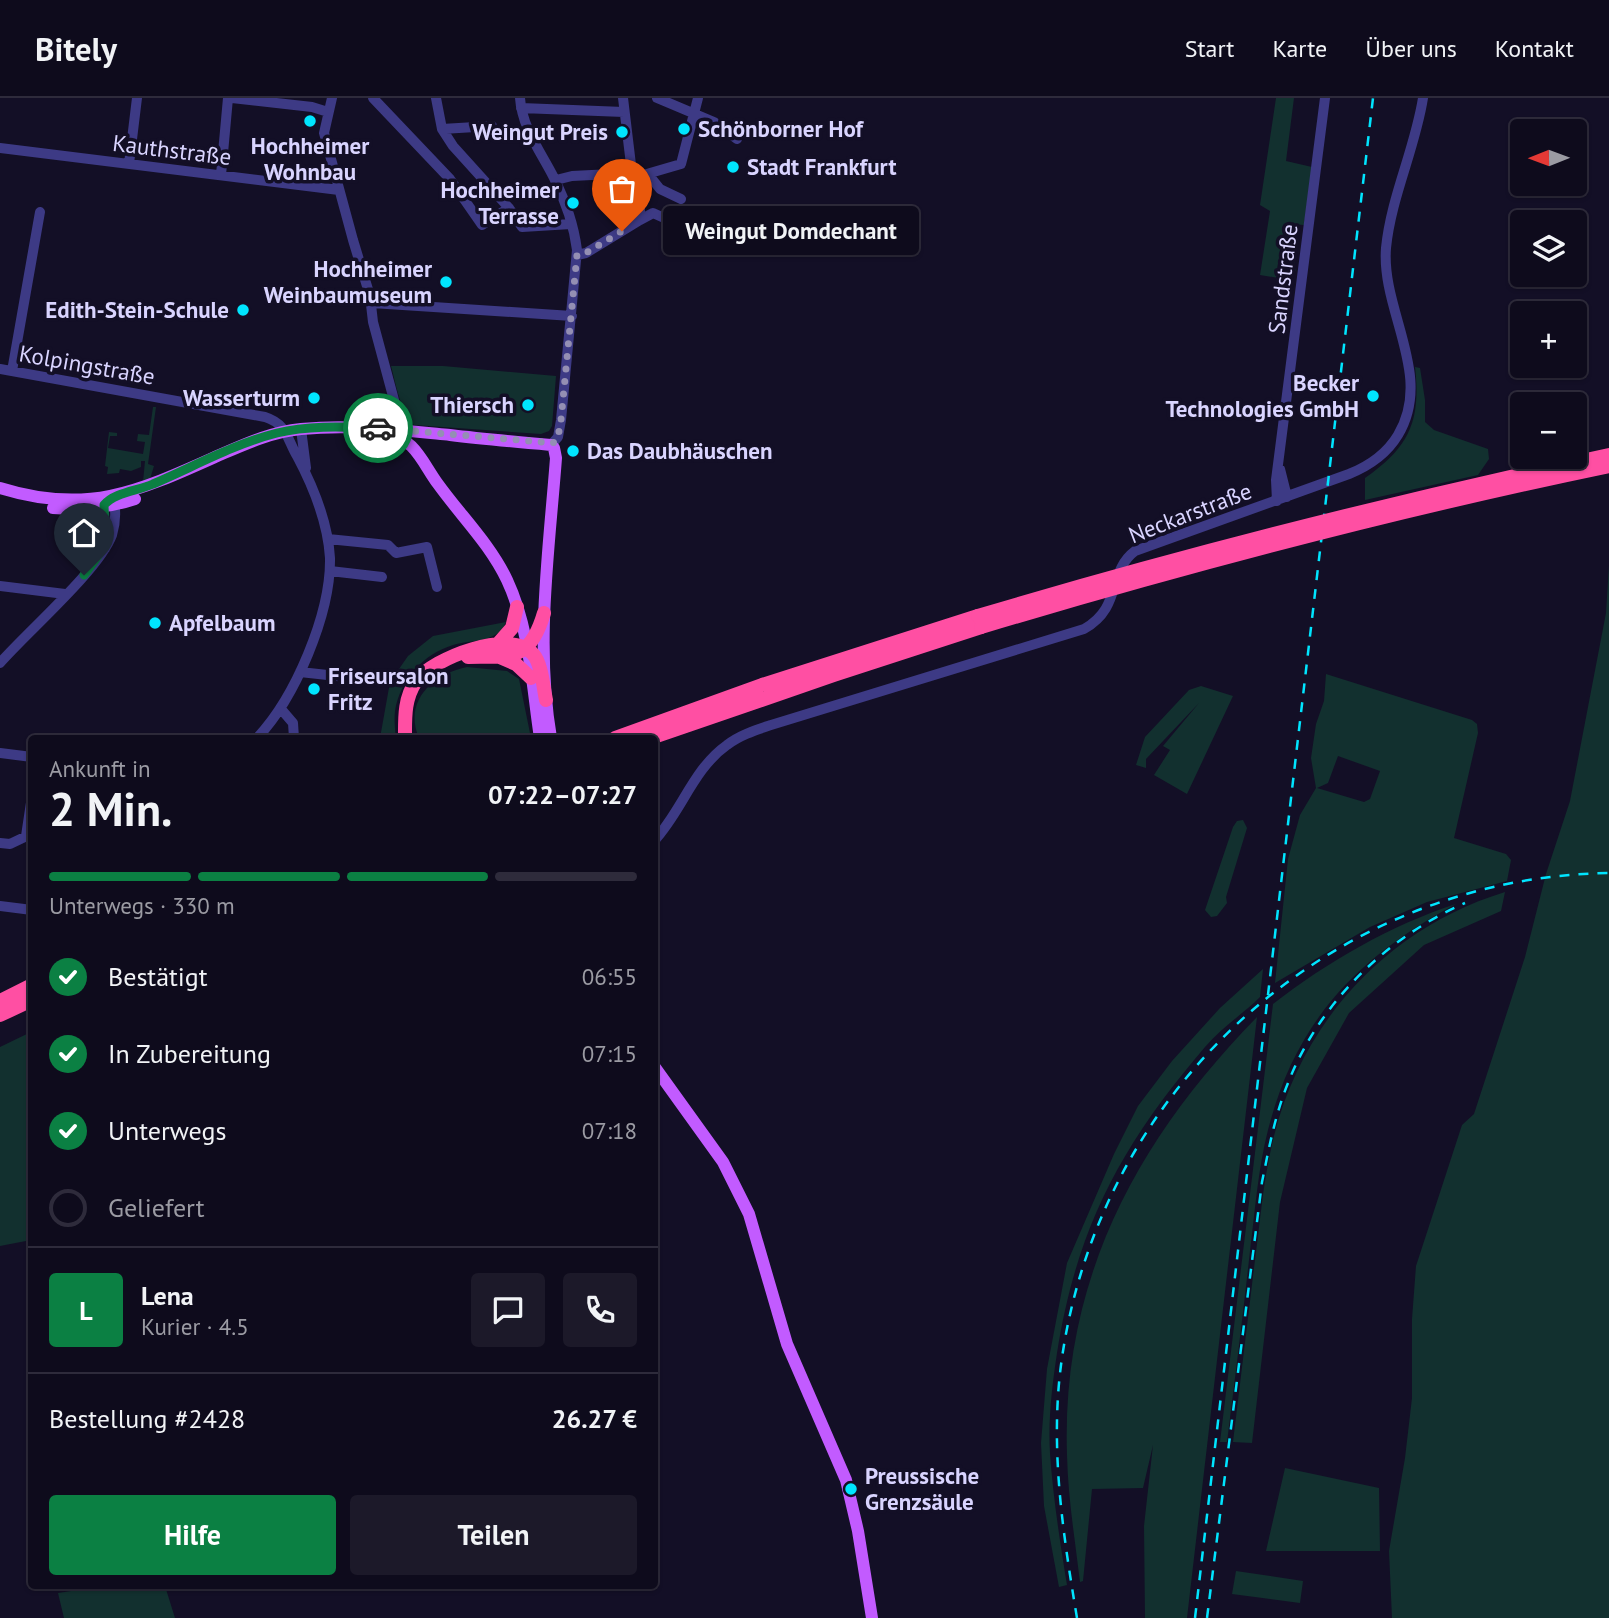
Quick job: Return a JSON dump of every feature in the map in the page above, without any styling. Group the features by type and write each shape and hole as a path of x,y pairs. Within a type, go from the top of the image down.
{"highway":[{"path":"658,735 1130,571 1418,497 1609,455"},
{"path":"623,735 762,685 980,621 1440,503 1609,466"},
{"path":"498,650 512,628 517,607"},
{"path":"407,735 406,704 412,688 423,674 444,659 462,652 527,648 537,635 544,613"},
{"path":"527,648 535,656 547,700"},
{"path":"498,650 531,678"},
{"path":"0,1001 28,987"},
{"path":"0,1015 28,1002"}],"main road":[{"path":"399,432 411,444 493,556 507,580 527,648 545,735"},
{"path":"0,496 43,508 81,509 111,503 254,441 295,434 399,432 551,445 556,458 544,613 547,700 545,735"},
{"path":"418,455 420,440 424,436 434,434"},
{"path":"0,488 57,500 111,503"},
{"path":"658,1067 665,1081"},
{"path":"658,1071 723,1162 749,1214 787,1344 835,1451 851,1502 872,1618"}],"street":[{"path":"129,164 137,98"},
{"path":"221,175 230,98 313,107 328,112"},
{"path":"332,98 324,133 372,303 373,322 399,432"},
{"path":"373,98 450,179 482,225 509,208"},
{"path":"436,98 442,129 453,146 509,208 522,227 571,224"},
{"path":"623,98 633,176 640,204 640,220"},
{"path":"657,98 714,122 737,139"},
{"path":"556,180 572,176 633,176 681,164 696,115 698,98"},
{"name":"Sandstraße","path":"1282,499 1279,465 1325,98"},
{"name":"Neckarstraße","path":"658,836 705,765 720,750 738,738 771,725 1084,629 1104,614 1122,565 1135,551 1282,499 1363,468 1374,461 1394,441 1407,415 1410,398 1410,376 1390,295 1386,252 1389,227 1416,136 1423,98"},
{"path":"551,445 559,432 577,255 571,224 556,180 531,134 521,103 624,113"},
{"path":"442,129 492,126"},
{"name":"Kauthstraße","path":"0,148 339,190"},
{"path":"648,174 660,189 681,199"},
{"path":"12,371 40,212"},
{"path":"577,255 586,253 653,213 673,222"},
{"path":"372,303 572,316"},
{"name":"Kolpingstraße","path":"0,369 265,417 295,434"},
{"path":"259,735 281,709 300,673 325,598 330,570 328,539 295,434"},
{"path":"0,663 105,549 111,503"},
{"path":"328,539 388,545 396,553 427,547 438,587"},
{"path":"330,570 382,577"},
{"path":"0,586 65,594"},
{"path":"300,673 364,679"},
{"path":"281,709 293,723 294,735"},
{"path":"0,753 28,756"},
{"path":"0,843 10,844 28,835"},
{"path":"0,906 28,910"}],"green space":[{"path":"1276,98 1294,98 1286,161 1312,167 1304,225 1290,224 1296,271 1279,278 1260,275 1270,211 1260,205"},
{"path":"391,366 443,366 556,376 552,426 549,431 541,434 414,425 406,415"},
{"path":"1415,367 1420,368 1425,422 1434,430 1488,449 1489,459 1478,475 1365,500 1365,478 1393,455 1409,431 1416,402"},
{"path":"153,407 156,407 148,464 154,466 150,479 143,482 145,461 141,461 141,467 131,471 120,469 119,473 107,474 108,467 105,466 109,432 117,433 117,436 110,436 108,448 143,454 145,442 137,441 138,434 149,435"},
{"path":"1609,565 1609,1618 1392,1618 1389,1551 1412,1398 1412,1319 1416,1266 1462,1125 1474,1114 1525,957 1546,874 1570,801 1606,613"},
{"path":"506,622 497,634 483,640 442,649 423,662 402,689 395,714 396,735 381,735 390,682 408,656 433,636"},
{"path":"467,667 507,671 519,679 530,735 418,735 415,725 418,701 433,683"},
{"path":"1326,674 1472,720 1477,724 1478,733 1454,838 1506,854 1511,860 1507,881 1427,902 1370,927 1275,983 1288,859 1300,815 1316,788 1311,758 1316,724 1324,701","holes":["1338,756 1380,771 1370,799 1364,802 1317,788 1328,783"]},
{"path":"1201,686 1233,696 1187,794 1154,775 1170,750 1163,746 1199,703 1146,759 1146,768 1136,765 1145,737 1189,690"},
{"path":"1243,820 1247,828 1226,897 1227,903 1217,916 1211,917 1205,910 1233,827 1237,821"},
{"path":"1505,892 1501,911 1424,945 1349,1013 1307,1088 1280,1202 1252,1443 1233,1442 1267,1169 1288,1093 1306,1053 1357,983 1389,954 1424,928 1463,908"},
{"path":"1456,904 1389,946 1361,970 1314,1024 1295,1056 1280,1091 1265,1145 1257,1190 1227,1442 1220,1442 1273,1004 1360,946"},
{"path":"1263,969 1260,997 1205,1047 1150,1118 1127,1153 1107,1189 1077,1265 1057,1353 1050,1416 1053,1486 1067,1585 1059,1587 1044,1506 1041,1443 1047,1369 1067,1263 1138,1106 1172,1061 1220,1008"},
{"path":"1257,1017 1187,1618 1145,1618 1144,1526 1153,1445 1143,1488 1092,1489 1083,1581 1080,1582 1067,1455 1069,1390 1078,1328 1094,1269 1116,1214 1144,1161 1177,1111 1215,1063"},
{"path":"28,1033 28,1241 0,1246 0,1047"},
{"path":"1285,1468 1379,1488 1380,1551 1266,1551"},
{"path":"1236,1571 1303,1581 1300,1603 1232,1594"},
{"path":"84,1589 166,1589 175,1618 64,1618 58,1593"}],"railway":[{"path":"1195,1618 1373,98"},
{"path":"1077,1618 1060,1492 1057,1429 1061,1365 1083,1265 1123,1173 1177,1090 1244,1017 1323,958 1411,913 1507,884 1609,873"},
{"path":"1207,1618 1262,1182 1283,1095 1301,1054 1318,1026 1359,976 1409,934 1465,903"}],"way so far":[{"path":"378,428 551,445 558,437 561,420 577,255 586,253 622,231"}],"place":[{"name":"Hochheimer Wohnbau","path":"310,121"},
{"name":"Schönborner Hof","path":"684,129"},
{"name":"Weingut Preis","path":"622,132"},
{"name":"Stadt Frankfurt","path":"733,167"},
{"name":"Hochheimer Terrasse","path":"573,203"},
{"name":"Weingut Domdechant","path":"622,231"},
{"name":"Hochheimer Weinbaumuseum","path":"446,282"},
{"name":"Edith-Stein-Schule","path":"243,310"},
{"name":"Becker Technologies GmbH","path":"1373,396"},
{"name":"Wasserturm","path":"314,398"},
{"name":"Thiersch","path":"528,405"},
{"name":"Das Daubhäuschen","path":"573,451"},
{"name":"Apfelbaum","path":"155,623"},
{"name":"Friseursalon Fritz","path":"314,689"},
{"name":"Preussische Grenzsäule","path":"851,1489"}],"route":[{"path":"84,575 105,549 107,535 104,505 113,497 148,486 265,436 301,429 378,428"}]}
